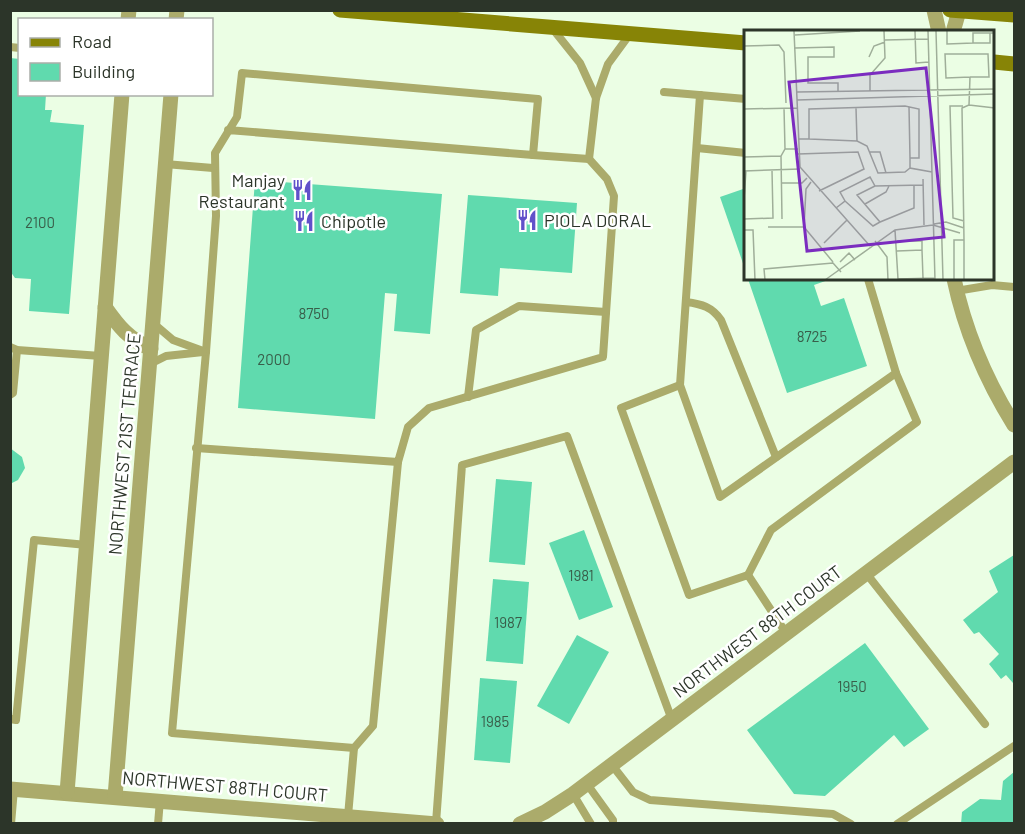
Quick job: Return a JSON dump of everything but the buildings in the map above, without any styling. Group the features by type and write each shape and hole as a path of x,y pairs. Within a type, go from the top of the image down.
{"main road":[{"path":"339,10 744,43"},
{"path":"950,10 1014,15"},
{"path":"995,62 1014,64"}],"street":[{"path":"934,10 939,30"},
{"path":"954,30 959,11"},
{"name":"NORTHWEST 21ST TERRACE","path":"67,793 122,96"},
{"name":"NORTHWEST 21ST TERRACE","path":"115,797 171,96"},
{"path":"955,285 982,365 1013,418"},
{"path":"105,307 123,332 150,356"},
{"name":"NORTHWEST 88TH COURT","path":"526,822 587,784 1014,462"},
{"name":"NORTHWEST 88TH COURT","path":"12,789 436,823"}],"lane":[{"path":"551,27 580,63 596,98"},
{"path":"589,159 596,98 608,63 630,34"},
{"path":"354,748 172,733 206,352 216,216 213,168 215,153 237,117 242,74 253,74 538,99 533,155"},
{"path":"663,93 744,99"},
{"path":"700,95 680,385 720,497 896,373"},
{"path":"228,130 589,159 607,179 614,196 603,357 429,408 408,427 398,462 374,726 354,748 348,816"},
{"path":"697,148 744,153"},
{"path":"165,164 213,168"},
{"path":"680,385 621,408 689,595 748,575 771,530 916,422 896,373 868,280"},
{"path":"955,285 1014,287"},
{"path":"686,302 702,304 715,310 721,320 776,457"},
{"path":"468,397 476,330 519,306 606,312"},
{"path":"153,323 174,340 206,352"},
{"path":"10,395 13,393 14,348 101,356"},
{"path":"150,356 206,352"},
{"path":"436,823 462,465 567,436 672,720"},
{"path":"196,448 398,462"},
{"path":"10,719 16,720 34,540 87,545"},
{"path":"866,573 985,724"},
{"path":"748,575 786,633"},
{"path":"897,824 1014,746"},
{"path":"612,765 633,792 650,800 833,814 851,824"},
{"path":"587,784 613,819 613,824"},
{"path":"11,824 12,789"},
{"path":"573,794 591,824"},
{"path":"158,824 160,800"}],"place":[{"name":"Manjay Restaurant","path":"302,190"},
{"name":"PIOLA DORAL","path":"527,220"},
{"name":"Chipotle","path":"304,221"}]}
